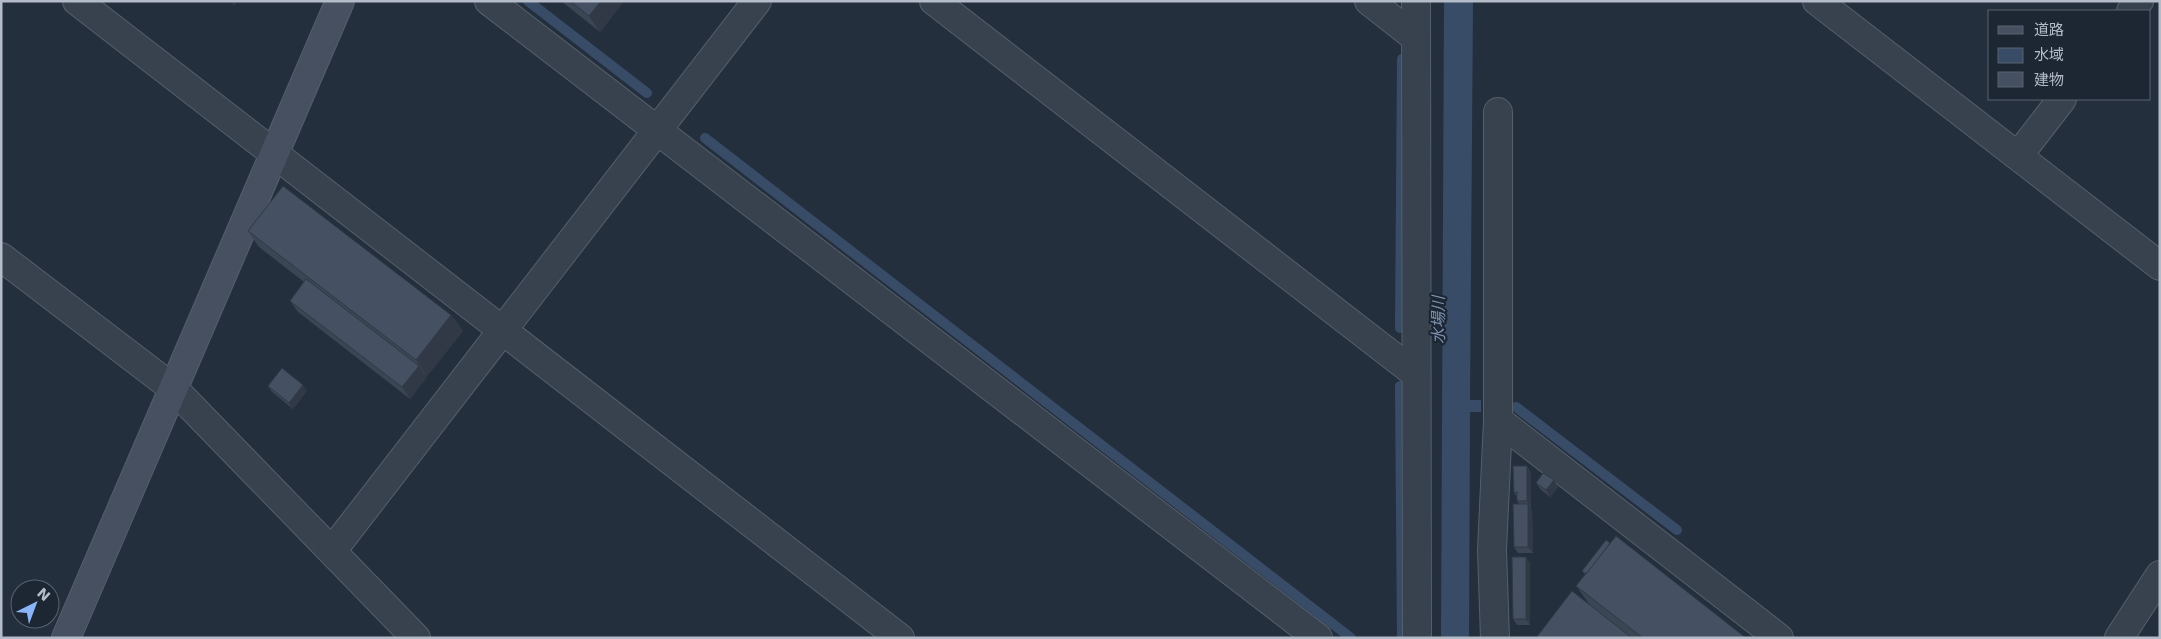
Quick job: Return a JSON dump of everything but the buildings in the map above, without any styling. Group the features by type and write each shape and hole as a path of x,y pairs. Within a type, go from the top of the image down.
{"street":[{"path":"77,1 900,638"},
{"path":"66,638 276,155 340,1"},
{"path":"489,1 1303,634"},
{"path":"332,551 757,1"},
{"path":"934,1 1416,374"},
{"path":"1369,1 1416,38"},
{"path":"1416,1 1417,638"},
{"path":"1818,1 2160,266"},
{"path":"2018,156 2061,100"},
{"path":"1495,638 1492,550 1498,420 1498,112"},
{"path":"1,256 174,389 416,638"},
{"path":"1498,420 1779,638"},
{"path":"2118,638 2160,575"}],"water":[{"path":"1444,1 1473,1 1470,400 1481,400 1481,412 1470,412 1469,638 1441,638"}],"waterway":[{"path":"528,1 647,93"},
{"path":"1400,328 1402,59"},
{"path":"705,138 1351,638"},
{"path":"1400,386 1402,638"},
{"path":"1516,407 1677,530"}],"water label":[{"name":"水場川","path":"1438,320"}]}
